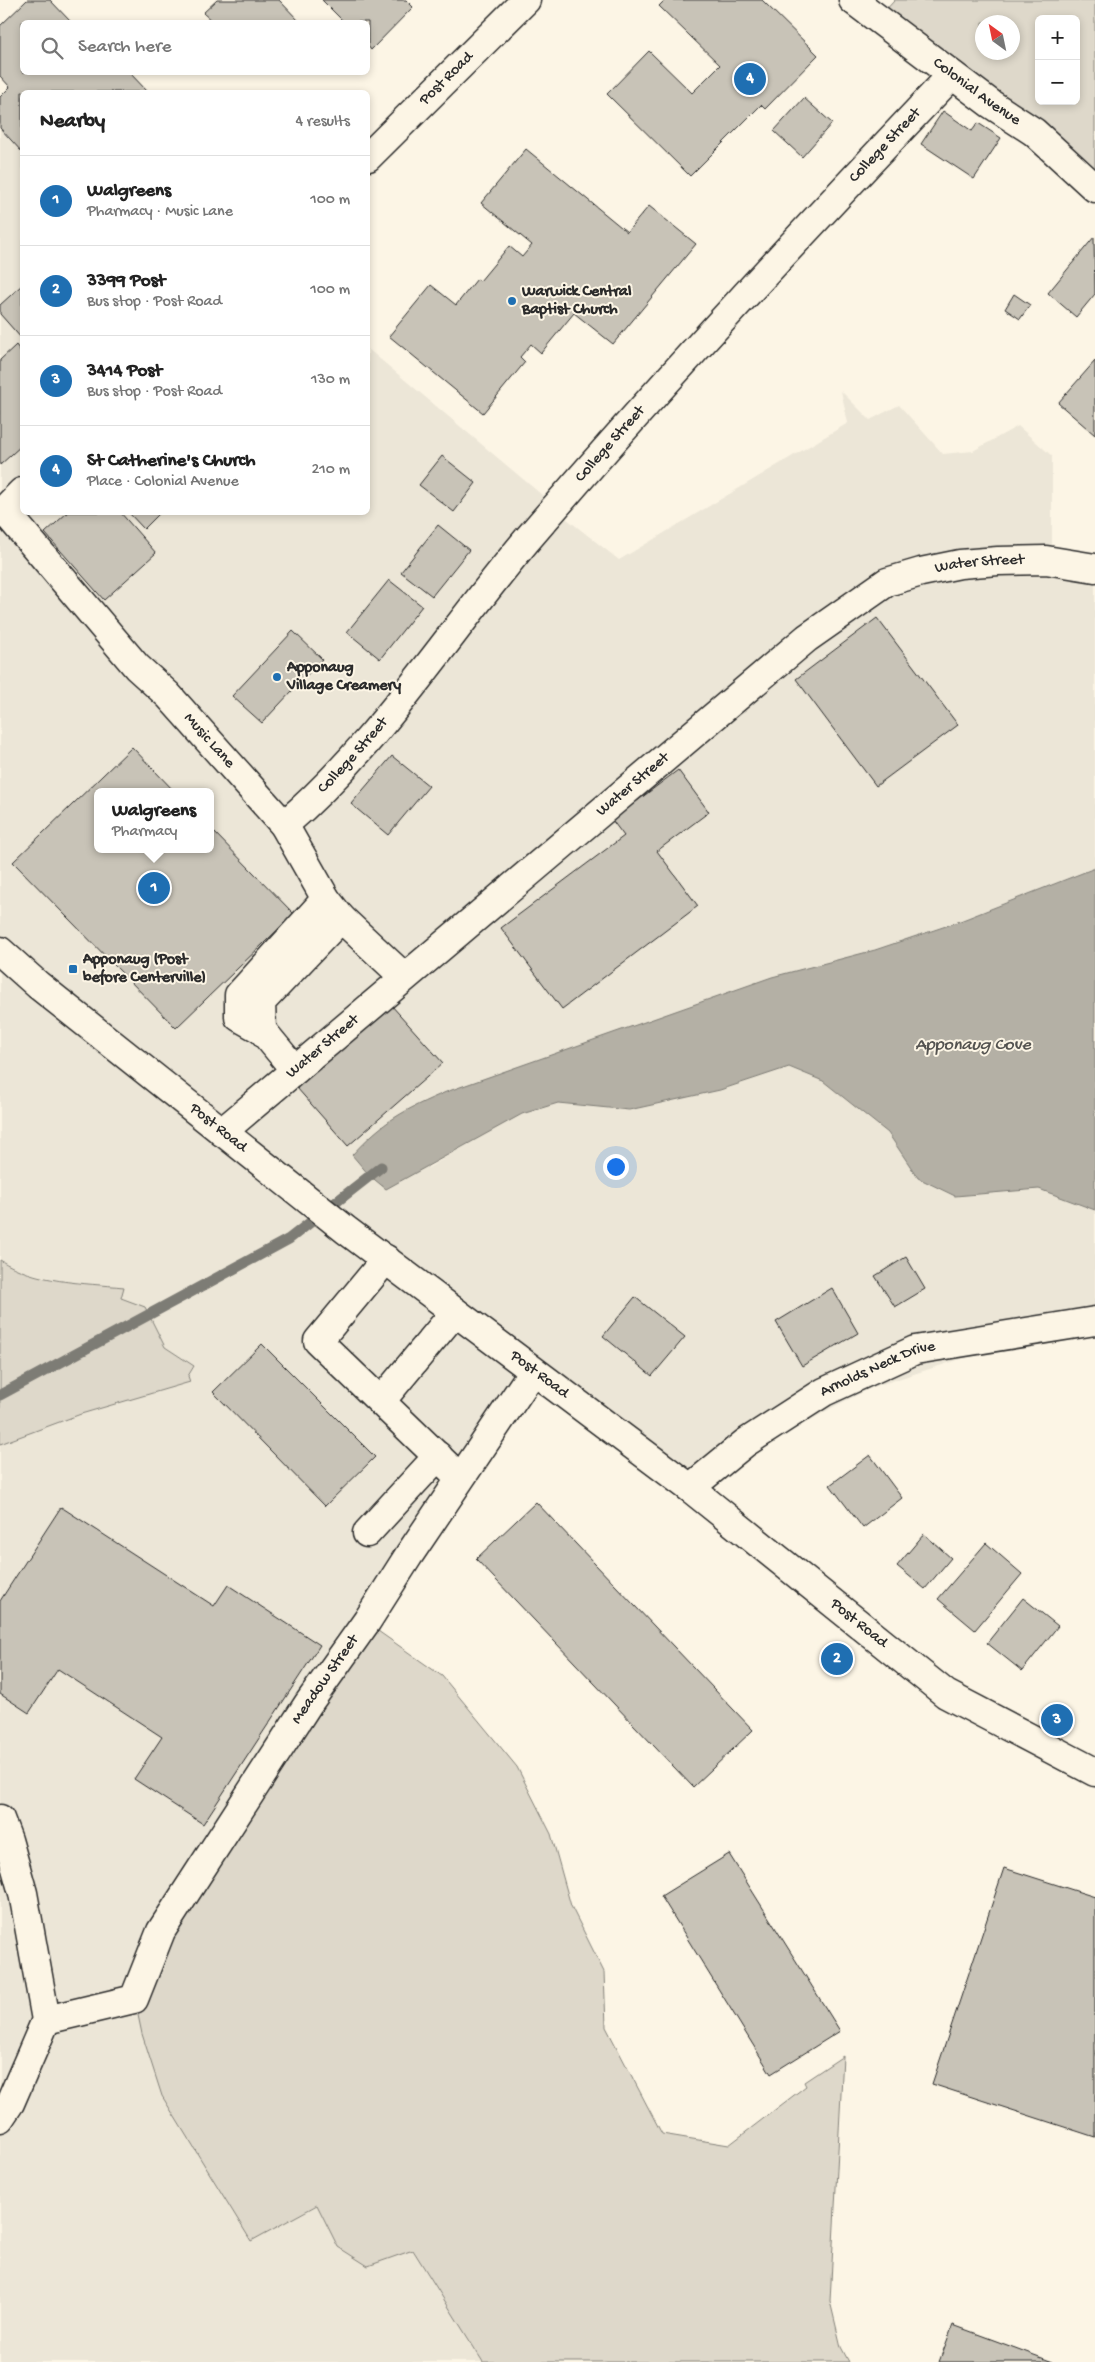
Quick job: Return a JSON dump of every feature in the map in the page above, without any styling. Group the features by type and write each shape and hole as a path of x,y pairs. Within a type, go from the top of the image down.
{"street":[{"name":"Post Road","path":"370,155 526,0"},
{"name":"Colonial Avenue","path":"866,4 952,75 1034,132 1095,188"},
{"name":"College Street","path":"284,825 366,745 508,563 595,461 710,333 952,75"},
{"name":"Music Lane","path":"9,505 137,667 168,695 284,825 334,908 404,977"},
{"name":"Water Street","path":"222,1132 807,638 887,582 921,572 960,564 998,560 1046,560 1095,568"},
{"path":"296,1070 262,1030 239,1017 239,996 334,908"},
{"name":"Post Road","path":"0,951 38,985 341,1226 690,1488 946,1694 1095,1772"},
{"path":"386,1259 318,1341 460,1478"},
{"path":"381,1401 455,1312"},
{"name":"Arnolds Neck Drive","path":"690,1488 745,1443 824,1392 915,1350 1095,1321"},
{"name":"Meadow Street","path":"46,2020 134,1999 161,1932 308,1704 367,1621 460,1478 533,1371"},
{"path":"367,1533 438,1456"},
{"path":"0,1819 23,1893 46,2020 10,2103 0,2118"}],"shaded area":[{"path":"895,0 1095,0 1095,184 881,15"},
{"path":"0,128 20,150 20,515 370,515 370,351 548,500 553,508 619,560 848,423 841,391 870,420 899,405 943,454 973,451 1018,426 1052,456 1052,557 1095,564 1095,868 955,923 446,1092 428,1168 489,1131 522,1114 558,1103 629,1110 720,1090 789,1067 823,1080 888,1133 918,1178 955,1196 1039,1189 1095,1210 1095,1323 986,1351 873,1387 837,1405 690,1488 543,1383 391,1603 378,1626 378,1631 366,1641 251,2240 318,2205 338,2247 413,2250 483,2362 0,2362 0,1444 81,1414 190,1382 188,1376 194,1366 165,1347 145,1308 121,1298 123,1287 62,1281 15,1270 0,1260"},
{"path":"0,1260 14,1268 44,1278 124,1287 121,1298 145,1307 165,1347 194,1366 188,1376 190,1382 81,1414 0,1444"},
{"path":"378,1631 442,1676 517,1767 551,1834 571,1906 604,1972 606,2027 662,2134 729,2145 806,2086 804,2082 843,2056 830,2301 841,2347 849,2362 483,2362 413,2250 368,2266 338,2247 317,2205 251,2241 162,2096 142,2034 134,1996 149,1938 366,1641"}],"water":[{"name":"Apponaug Cove","path":"1095,868 1095,1210 1039,1189 955,1196 918,1178 888,1133 823,1081 789,1067 720,1090 629,1110 558,1103 522,1114 386,1189 369,1175 352,1155 384,1125 406,1111 446,1092 772,977 875,950 955,923"}],"building":[{"path":"27,0 50,0 69,20 20,20 20,75 132,75 146,90 20,90 20,150 0,128 0,97 10,87 0,76 0,26"},
{"path":"217,0 279,0 298,20 211,20 203,13"},
{"path":"322,0 406,0 413,7 371,50 370,20 342,20"},
{"path":"665,0 762,0 818,55 765,109 761,105 690,176 607,94 649,51 692,93 720,65 659,6"},
{"path":"804,98 832,123 802,157 774,131"},
{"path":"943,111 972,131 978,123 1001,138 974,179 921,144"},
{"path":"526,149 627,232 649,206 696,244 613,344 574,313 541,353 531,344 520,357 525,362 483,413 389,336 431,285 456,305 477,279 480,281 509,246 522,257 532,245 481,203"},
{"path":"1094,237 1095,294 1076,317 1048,293"},
{"path":"20,287 20,337 0,314 0,305"},
{"path":"1014,294 1030,305 1020,319 1005,309"},
{"path":"16,345 20,350 20,447 0,465 0,360"},
{"path":"1095,361 1095,435 1058,403"},
{"path":"442,456 476,483 454,512 419,485"},
{"path":"65,515 123,515 156,553 104,600 45,533"},
{"path":"131,515 158,515 144,529"},
{"path":"438,525 469,550 432,596 401,572"},
{"path":"389,580 422,606 380,659 347,632"},
{"path":"877,618 958,725 876,786 796,679"},
{"name":"Apponaug Village Creamery","path":"293,631 322,659 262,723 232,696"},
{"path":"132,747 171,788 94,788 94,853 214,853 214,832 294,914 176,1028 13,862"},
{"path":"392,756 429,786 388,835 351,804"},
{"path":"678,770 709,812 657,851 698,906 562,1009 501,928 624,836 612,820"},
{"path":"391,1005 443,1063 348,1146 297,1088"},
{"path":"906,1257 925,1289 895,1307 875,1276"},
{"path":"832,1288 858,1333 802,1366 776,1322"},
{"path":"635,1297 685,1337 652,1376 603,1336"},
{"path":"262,1344 375,1457 325,1506 213,1392"},
{"path":"870,1455 902,1498 863,1528 830,1485"},
{"path":"536,1502 753,1730 693,1787 476,1559"},
{"path":"61,1507 214,1606 228,1585 320,1645 203,1824 134,1779 162,1737 58,1669 29,1713 0,1694 0,1601"},
{"path":"924,1534 951,1558 925,1589 897,1566"},
{"path":"986,1543 1022,1574 975,1630 938,1599"},
{"path":"1023,1598 1058,1626 1022,1671 987,1643"},
{"path":"729,1854 840,2031 771,2074 661,1896"},
{"path":"1004,1868 1095,1897 1095,2137 932,2084"},
{"path":"953,2325 1053,2362 939,2362"}],"waterway":[{"path":"0,1395 289,1239 381,1167"}],"place":[{"name":"St Catherine's Church","path":"750,79"},
{"name":"Warwick Central Baptist Church","path":"512,301"},
{"name":"Apponaug Village Creamery","path":"277,677"},
{"name":"Walgreens","path":"154,888"},
{"name":"Apponaug (Post before Centerville)","path":"73,969"},
{"name":"3399 Post","path":"837,1659"},
{"name":"3414 Post","path":"1057,1720"}]}
